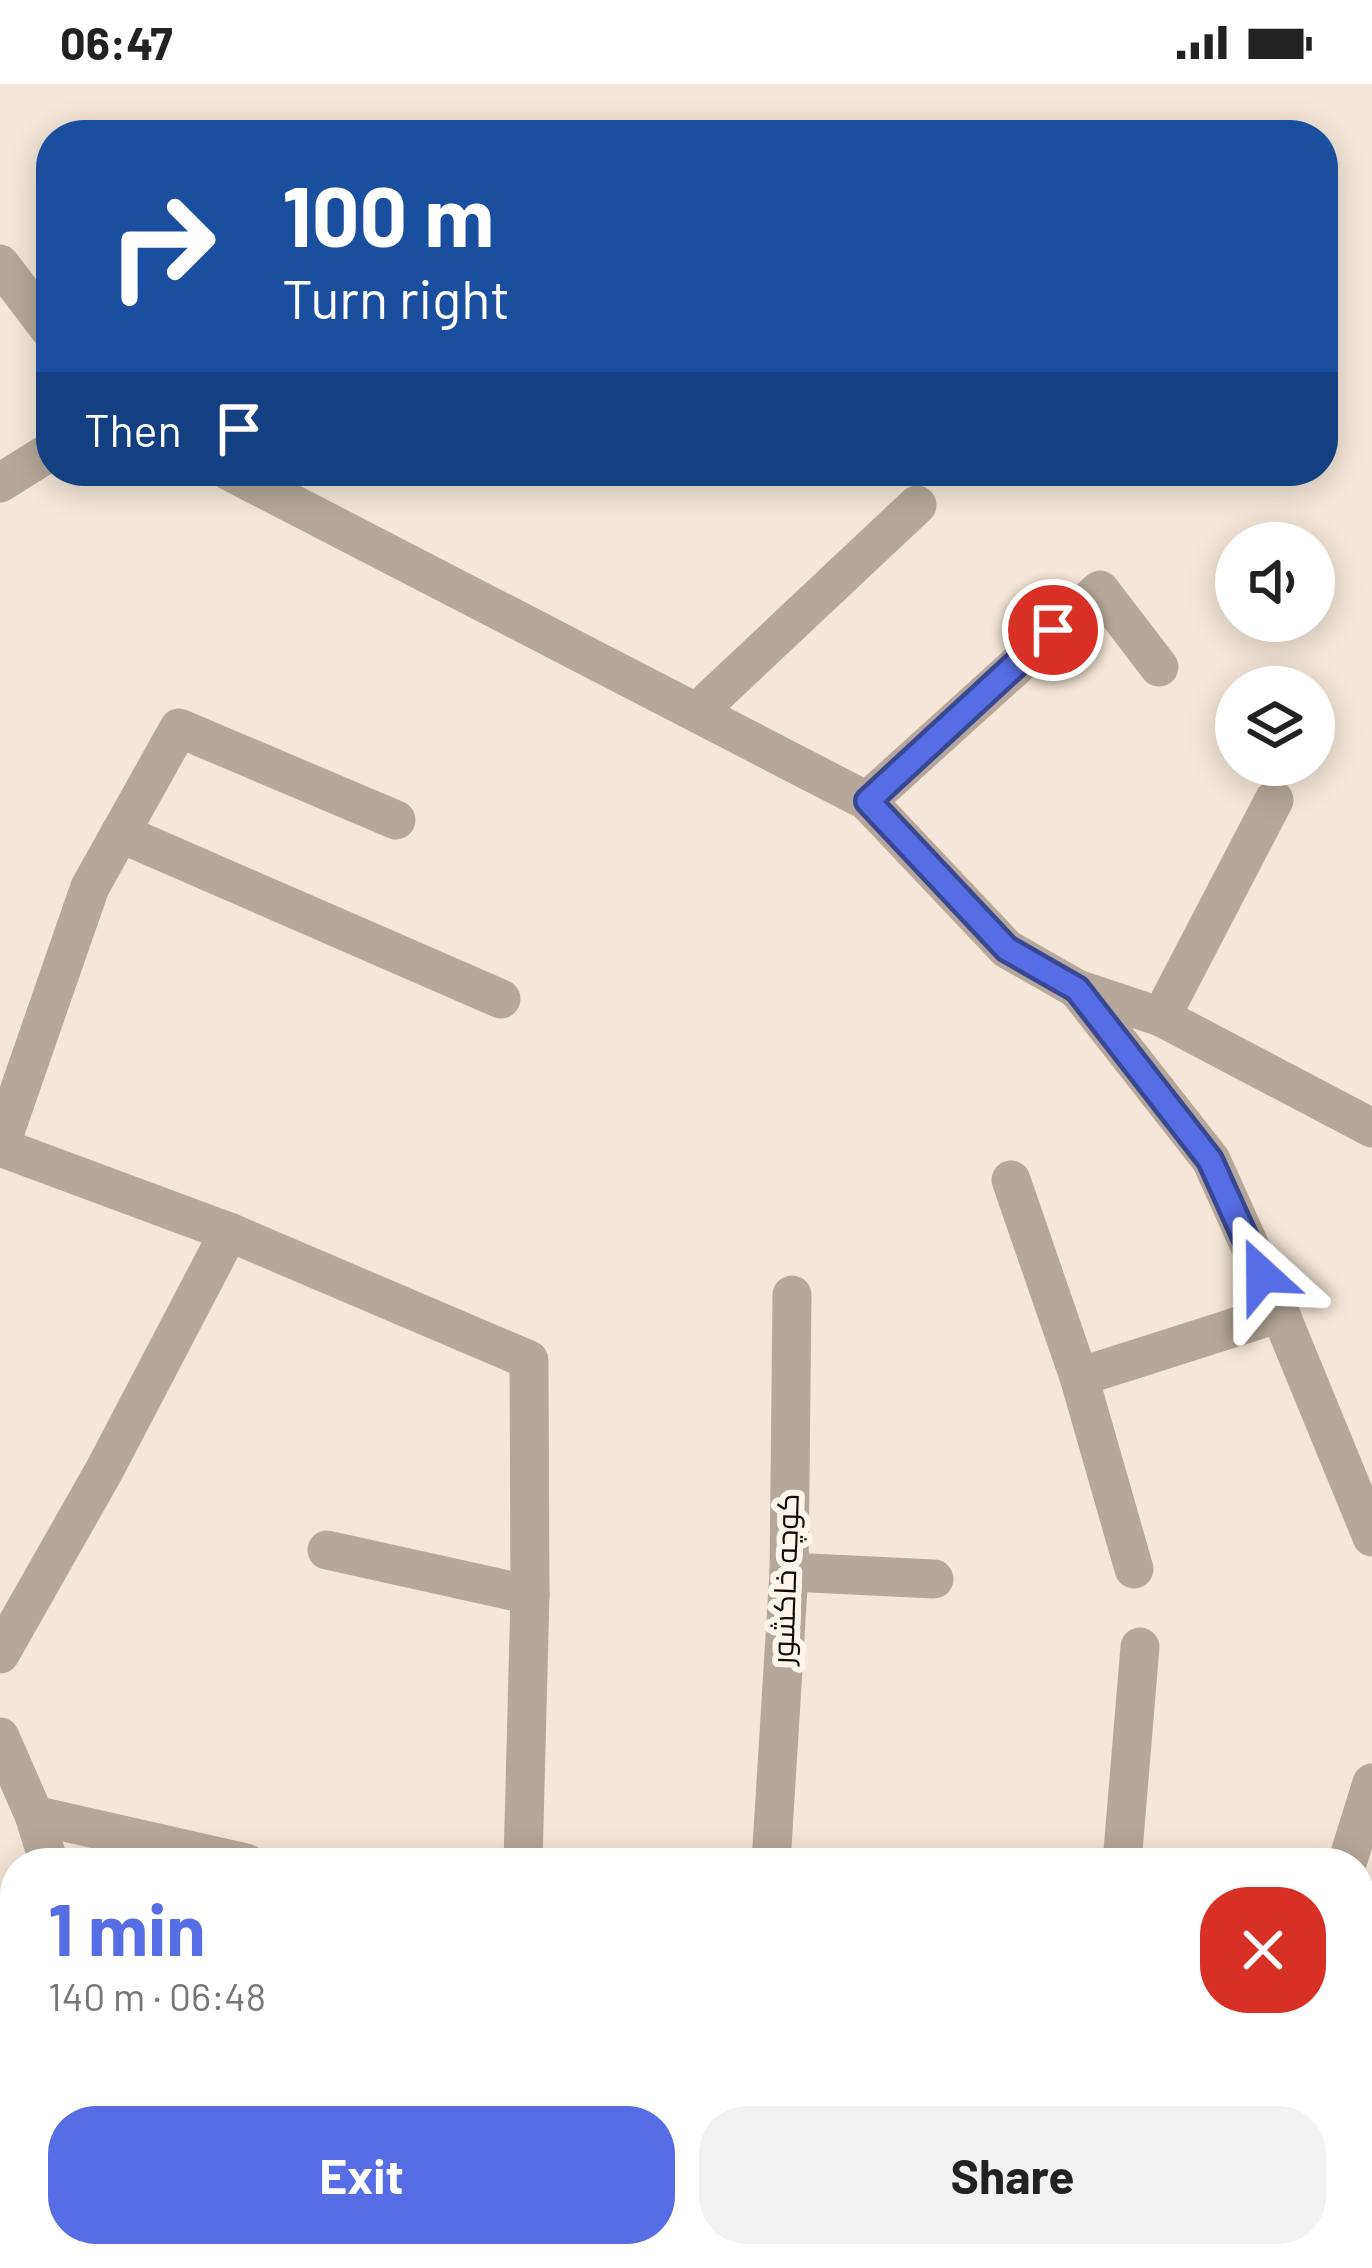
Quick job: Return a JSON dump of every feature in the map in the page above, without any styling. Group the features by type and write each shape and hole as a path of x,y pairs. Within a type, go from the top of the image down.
{"street":[{"path":"0,263 36,311"},
{"path":"0,483 36,460"},
{"path":"258,486 868,801 1007,949 1077,989 1161,1017 1372,1128"},
{"path":"697,712 917,505"},
{"path":"868,801 1100,590 1159,667"},
{"path":"396,820 179,728 90,887 0,1147 229,1232 529,1360 524,1848"},
{"path":"1161,1017 1274,800"},
{"path":"120,833 501,999"},
{"path":"1077,989 1210,1160 1280,1313 1372,1537"},
{"path":"1011,1180 1079,1377 1134,1569"},
{"path":"0,1654 105,1469 229,1232"},
{"name":"کوچه خاکشور","path":"772,1848 788,1572 792,1295"},
{"path":"1079,1377 1280,1313"},
{"path":"327,1550 530,1595"},
{"path":"788,1572 934,1579"},
{"path":"1123,1848 1140,1647"},
{"path":"0,1737 44,1848"},
{"path":"1352,1848 1372,1783"},
{"path":"34,1815 180,1848"}],"route":[{"path":"1053,630 868,801 1007,949 1077,989 1210,1160 1262,1275"}]}
